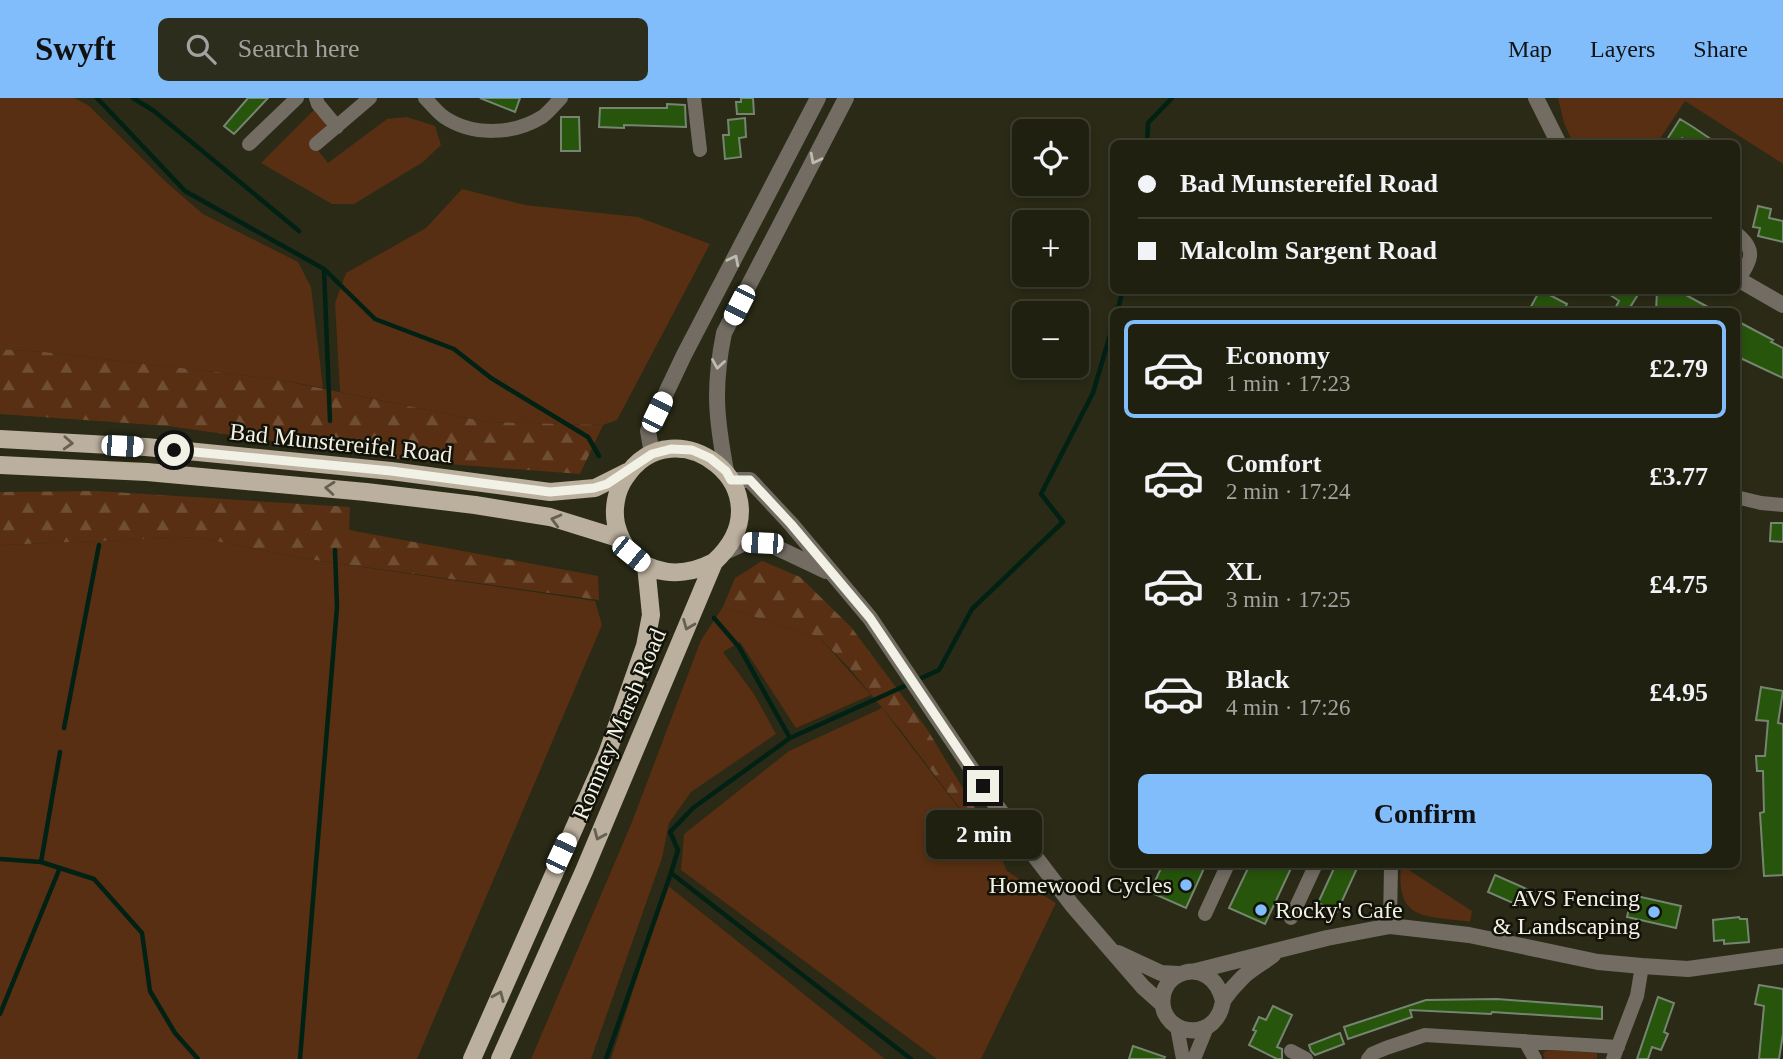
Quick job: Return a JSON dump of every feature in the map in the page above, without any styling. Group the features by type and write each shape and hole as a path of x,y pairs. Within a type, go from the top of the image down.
{"main road":[{"name":"Bad Munstereifel Road","path":"0,439 146,447 378,469 550,492 594,488 607,484 630,470"},
{"path":"671,449 692,450 710,458 728,475 740,503 740,520 735,537 720,557 698,570 680,574 662,572 631,554 621,539 615,522 615,503 620,486 630,470 652,454 671,449"},
{"name":"Bad Munstereifel Road","path":"0,465 147,472 366,492 550,517 621,539"},
{"name":"Romney Marsh Road","path":"500,1059 720,557"},
{"name":"Romney Marsh Road","path":"472,1059 607,754 645,646 651,615 646,565"}],"street":[{"path":"249,144 297,98"},
{"path":"316,98 337,127"},
{"path":"316,144 370,98"},
{"path":"425,98 443,117 464,127 487,132 516,127 542,117 561,98"},
{"path":"694,98 700,150"},
{"path":"652,454 648,431 684,355 818,98"},
{"path":"846,98 724,333 716,369 716,418 728,475 750,480 870,618 995,804 1072,905 1143,987 1162,1004"},
{"path":"1539,101 1557,140"},
{"path":"1740,236 1747,241 1750,249 1747,265 1740,275"},
{"path":"1740,281 1783,306"},
{"path":"1740,498 1783,505"},
{"path":"720,557 745,543 767,543 832,573"},
{"path":"1205,914 1226,868"},
{"path":"1291,918 1314,868"},
{"path":"1390,926 1391,868"},
{"path":"1113,950 1161,972 1179,974 1327,938 1390,926 1469,935 1598,962 1642,967 1688,969 1783,956"},
{"path":"1223,1001 1242,978 1278,951"},
{"path":"1368,1059 1371,1054 1425,1035 1525,1041 1616,1053 1637,996 1642,967"},
{"path":"1179,974 1165,988 1162,1004 1166,1016 1177,1027 1191,1031 1207,1027 1215,1021 1223,1001 1220,988 1211,977 1196,971"},
{"path":"1177,1027 1183,1059"},
{"path":"1194,1059 1207,1027"},
{"path":"1525,1041 1535,1059"},
{"path":"1290,1051 1306,1059"}],"green space":[{"path":"0,98 74,98 88,105 167,183 203,214 298,262 311,287 323,388 275,379 0,349"},
{"path":"1558,98 1783,98 1783,164 1685,101 1659,140 1572,140"},
{"path":"315,109 326,122 325,130 314,145 328,163 387,119 407,117 435,126 441,145 423,162 354,204 332,204 261,163"},
{"path":"462,189 525,205 638,217 710,244 617,420 603,425 487,422 340,392 335,303 346,273 426,228"},
{"path":"0,349 275,379 487,422 603,425 580,474 422,462 168,426 0,414"},
{"path":"97,491 350,507 349,530 598,576 599,600 301,558 196,537 0,545 0,492"},
{"path":"196,537 301,558 595,601 602,625 417,1059 0,1059 0,545"},
{"path":"762,561 800,577 851,627 927,729 990,833 1007,871 902,732 850,669 819,637 723,607 735,578"},
{"path":"723,607 819,637 871,695 796,728 740,642 723,652 754,694 776,734 691,792 669,823 662,858 591,1059 531,1059 632,822 701,640"},
{"path":"882,708 1007,871 1056,903 981,1059 937,1059 681,870 684,834 789,751"},
{"path":"1401,868 1406,868 1472,911 1470,922 1416,912 1403,897"},
{"path":"667,885 885,1059 611,1059"},
{"path":"1545,1051 1597,1053 1597,1059 1545,1059"}],"building":[{"path":"248,98 268,98 234,134 224,126"},
{"path":"480,98 520,98 515,112"},
{"path":"741,98 753,98 754,114 737,114 736,102 741,102"},
{"path":"667,104 685,105 686,127 599,127 600,108 667,108"},
{"path":"561,117 579,117 580,151 561,151"},
{"path":"745,118 746,137 739,138 741,157 725,159 723,135 729,135 728,120"},
{"path":"1680,119 1712,140 1671,140 1668,138"},
{"path":"1758,206 1771,209 1769,218 1783,221 1783,242 1758,236 1760,228 1753,227"},
{"path":"1538,294 1548,294 1567,304 1565,308 1530,308"},
{"path":"1609,294 1638,294 1630,308 1615,308 1619,301"},
{"path":"1657,294 1684,294 1710,308 1656,308"},
{"path":"1740,323 1783,348 1783,378 1740,358"},
{"path":"1771,523 1783,523 1783,542 1770,541"},
{"path":"1761,687 1783,691 1778,723 1783,724 1783,875 1764,876 1760,813 1764,812 1763,771 1757,771 1756,756 1765,756 1768,721 1756,720"},
{"path":"1161,868 1204,868 1186,908 1150,892"},
{"path":"1248,868 1291,868 1265,924 1229,908"},
{"path":"1334,868 1357,868 1337,912 1318,903"},
{"path":"1495,875 1529,890 1522,907 1488,892"},
{"name":"AVS Fencing & Landscaping","path":"1632,895 1681,906 1676,928 1627,917"},
{"path":"1739,917 1747,919 1749,942 1724,944 1724,940 1714,941 1713,920"},
{"path":"1759,985 1783,989 1783,1034 1779,1059 1759,1059 1764,1006 1755,1004"},
{"path":"1658,997 1674,1003 1664,1032 1668,1034 1661,1050 1652,1047 1648,1059 1637,1059"},
{"path":"1497,999 1602,1007 1602,1019 1410,1010 1412,1017 1348,1039 1344,1027 1426,1000"},
{"path":"1273,1006 1292,1015 1277,1047 1282,1049 1282,1059 1249,1045 1259,1017 1266,1020"},
{"path":"1340,1033 1344,1044 1315,1055 1311,1051 1309,1045"},
{"path":"1133,1046 1165,1057 1129,1059"}],"waterway":[{"path":"97,98 185,191 324,269 375,319 454,349 491,378 588,437 599,456"},
{"path":"133,98 154,111 299,231"},
{"path":"1147,140 1148,123 1172,98"},
{"path":"324,269 330,421"},
{"path":"1118,308 1122,294"},
{"path":"917,680 939,670 972,609 1063,522 1041,494 1093,393 1110,335"},
{"path":"64,728 99,545"},
{"path":"300,1059 337,607 335,550"},
{"path":"714,618 739,647 790,738"},
{"path":"606,1059 678,850 670,832 693,808 790,738 909,684"},
{"path":"41,862 60,752"},
{"path":"0,859 41,862 94,879 142,933 150,991 175,1033 198,1059"},
{"path":"0,1014 59,870"},
{"path":"671,873 911,1059"}],"place":[{"name":"Homewood Cycles","path":"1186,885"},
{"name":"Rocky's Cafe","path":"1261,910"},
{"name":"AVS Fencing & Landscaping","path":"1654,912"}],"route":[{"path":"174,450 391,471 550,492 594,488 607,484 652,454 671,449 692,450 710,458 726,471 731,480 750,480 791,524 870,618 983,786"}]}
